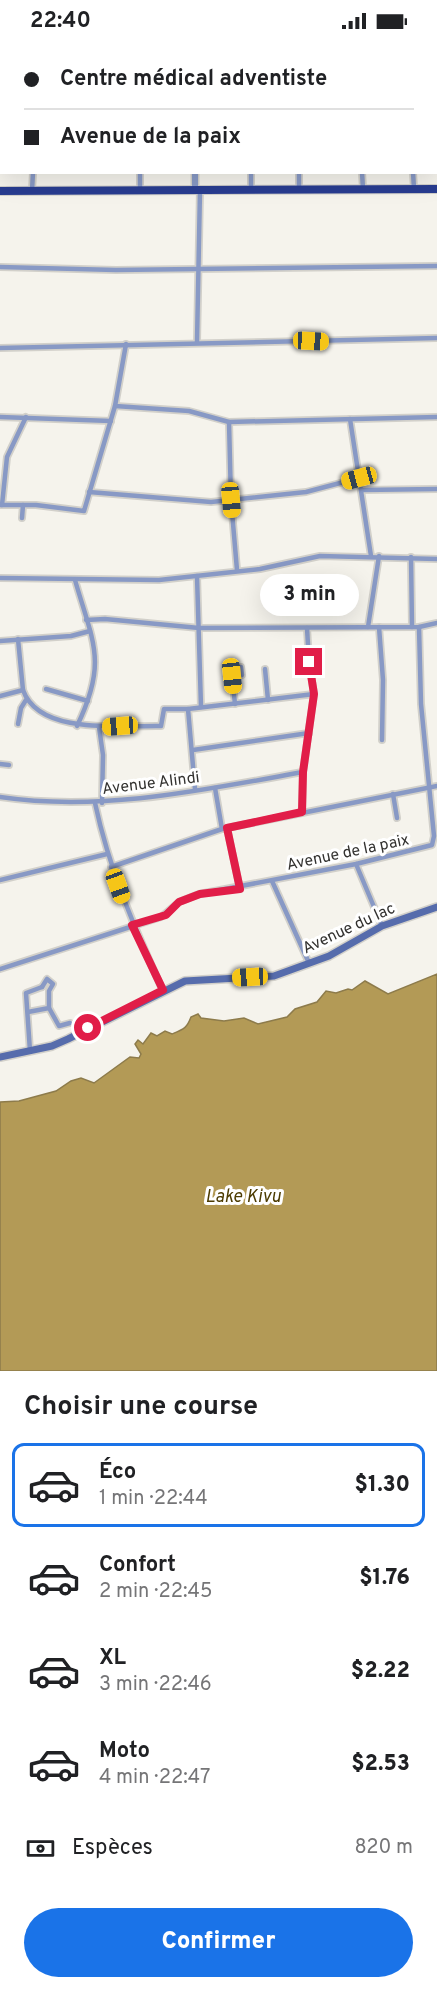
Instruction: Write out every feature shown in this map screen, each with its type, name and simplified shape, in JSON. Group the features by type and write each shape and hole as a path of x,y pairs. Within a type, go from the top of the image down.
{"highway":[{"path":"0,191 437,189"}],"main road":[{"name":"Avenue du lac","path":"0,1057 30,1051 68,1039 185,981 274,976 329,956 382,926 437,907"}],"street":[{"path":"32,191 33,174"},
{"path":"140,174 140,191"},
{"path":"195,174 197,342"},
{"path":"251,174 251,190"},
{"path":"299,174 299,190"},
{"path":"362,174 363,189"},
{"path":"413,174 414,189"},
{"path":"0,267 116,270 437,266"},
{"path":"0,348 437,338"},
{"path":"26,417 8,457 1,505 84,511 115,406 126,344"},
{"path":"115,406 189,411 230,422 437,417"},
{"path":"0,417 111,421"},
{"path":"350,419 371,556"},
{"path":"230,422 231,500 237,570"},
{"path":"89,492 190,501 231,500 306,492 359,478"},
{"path":"362,490 437,489"},
{"path":"22,518 23,505"},
{"path":"368,627 379,555"},
{"path":"0,578 159,580 260,569 320,556 379,555 437,559"},
{"path":"411,557 412,627"},
{"path":"197,576 201,707"},
{"path":"75,580 96,655 93,687 77,726"},
{"path":"86,620 105,619 199,628 419,627 437,623"},
{"path":"379,627 383,680 382,740"},
{"path":"419,627 421,704 430,787"},
{"path":"302,812 303,772 314,694 307,628"},
{"path":"0,641 71,636 90,630"},
{"path":"18,639 26,700 41,710 77,726 161,726 164,709 188,709 314,694"},
{"path":"235,704 232,676 242,675 241,668"},
{"path":"266,669 268,700"},
{"path":"46,689 88,701"},
{"path":"0,696 23,690"},
{"path":"18,724 21,708 26,700"},
{"path":"188,709 195,789"},
{"path":"99,727 103,755 102,803"},
{"path":"193,750 309,733"},
{"path":"0,764 9,765"},
{"name":"Avenue Alindi","path":"0,797 102,803 215,788 303,772"},
{"path":"111,867 225,828 437,786"},
{"name":"Avenue de la paix","path":"132,925 166,915 179,902 200,894 240,889 428,847 434,840 430,787"},
{"path":"215,788 240,889"},
{"path":"393,794 397,818"},
{"path":"95,803 107,854 132,925 163,990"},
{"path":"0,880 107,854"},
{"path":"356,864 382,926"},
{"name":"Avenue de la paix","path":"272,881 309,963"},
{"path":"0,969 132,925"},
{"path":"42,987 45,981 50,980 53,986 49,991 49,1008 59,1026 70,1023"},
{"path":"30,1051 27,991 42,987 49,991"},
{"path":"28,1012 49,1008"}],"water":[{"name":"Lake Kivu","path":"437,974 437,1371 0,1371 0,1102 19,1101 56,1091 71,1081 81,1078 94,1083 130,1057 139,1058 141,1054 135,1044 138,1040 143,1044 151,1033 157,1036 165,1031 172,1034 186,1026 191,1017 198,1014 201,1018 224,1021 244,1018 258,1024 287,1017 295,1009 317,1002 326,991 336,993 352,990 365,981 388,994"}],"route":[{"path":"88,1028 163,990 132,925 166,915 179,902 200,894 240,889 227,828 302,812 303,772 314,694 309,662"}]}
